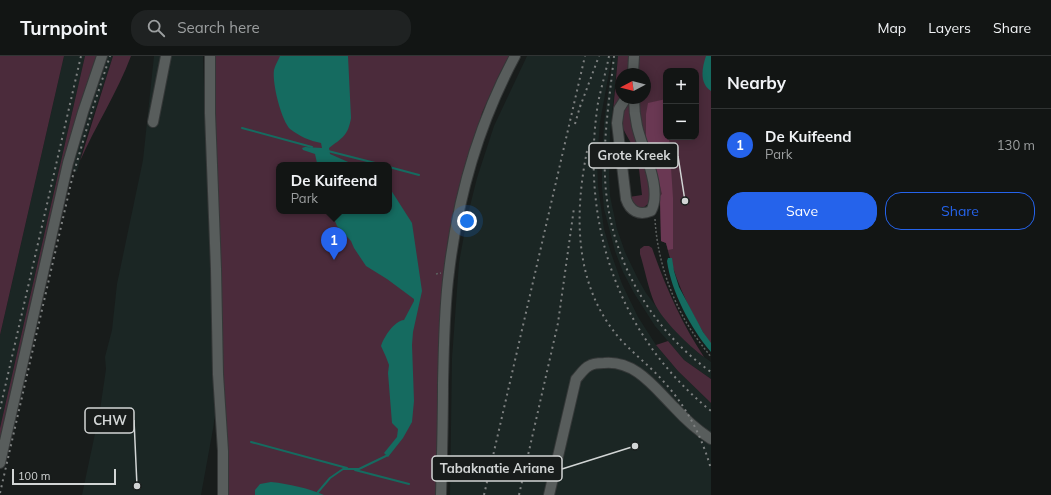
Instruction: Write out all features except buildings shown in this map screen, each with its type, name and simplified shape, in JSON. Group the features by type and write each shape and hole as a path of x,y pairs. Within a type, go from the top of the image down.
{"street":[{"path":"0,463 68,163 102,56"},
{"path":"153,122 166,56"},
{"path":"210,56 210,113 216,269 218,374 223,451 223,495"},
{"path":"441,495 444,334 449,272 453,246 463,193 481,129 501,81 515,56"},
{"path":"633,68 634,56"},
{"path":"622,104 619,109 617,123 626,199 631,209 642,214 651,211 654,205 655,193 637,126 635,104"},
{"path":"549,495 576,379 587,366 595,363 607,362 621,364 632,368 644,377 696,429 711,439"}],"path":[{"path":"655,219 659,255 669,284 690,329 711,357"}],"shaded area":[{"path":"0,56 64,56 0,335"},
{"path":"64,56 85,56 0,428 0,335"},
{"path":"85,56 100,56 0,450 0,428"},
{"path":"106,56 113,56 85,141 77,172 71,169"},
{"path":"113,56 131,56 80,161"},
{"path":"154,56 203,56 215,415 213,429 201,495 82,495 100,410 106,369 105,357 112,330 117,284 143,160"},
{"path":"212,56 509,56 482,113 458,196 448,240 444,281 437,495 226,495"},
{"path":"280,56 348,56 350,124 346,133 341,139 329,148 330,154 348,162 317,162 315,154 303,150 302,148 305,147 322,148 321,143 309,140 293,132 283,118 274,83 274,68"},
{"path":"527,56 612,56 600,122 597,161 598,186 604,229 622,284 638,317 656,345 678,371 711,403 711,495 450,495 452,358 459,263 467,218 477,178 494,126"},
{"path":"613,56 618,56 617,68 615,68 615,85 610,133 609,175 610,196 617,229 625,252 646,293 670,325 696,351 711,362 711,379 684,360 655,326 634,293 623,272 615,251 604,209 602,162 604,123"},
{"path":"618,56 632,56 631,68 617,68"},
{"path":"636,56 711,56 711,345 684,296 666,243 661,241 660,196 643,139 637,104 651,104 651,68 636,68"},
{"path":"706,56 711,56 711,91 707,88 702,75"},
{"path":"615,90 615,104 619,104 616,112 613,112"},
{"path":"663,100 663,140 669,140 673,198 673,249 668,250 666,243 661,241 660,196 662,194 646,138 646,114 648,104 651,104 651,102"},
{"path":"627,104 631,104 652,187 649,203 643,208 636,209 629,197 642,195 636,143 631,143 624,131 621,121 621,117"},
{"path":"392,192 412,223 422,291 413,332 412,345 414,401 412,422 403,438 388,457 384,453 397,437 398,429 392,423 388,373 389,365 381,346 384,338 393,326 404,320 414,299 366,266 351,241 337,226 332,214 392,214"},
{"path":"644,246 649,246 652,248 675,304 688,331 704,357 676,332 654,302 640,254 640,249"},
{"path":"668,258 672,258 679,287 703,332 711,343 711,352 689,321 677,297 669,273 667,261"},
{"path":"668,341 684,360 711,379 711,403 678,371 656,345"},
{"path":"271,482 311,490 324,495 255,495 255,490 260,484"}],"waterway":[{"path":"242,128 312,147"},
{"path":"328,151 371,162"},
{"path":"392,168 419,175"},
{"path":"251,442 347,468"},
{"path":"318,492 330,478 343,469 359,469 388,455"},
{"path":"355,470 409,484"}],"railway":[{"path":"0,409 81,56"},
{"path":"0,493 72,179 110,56"},
{"path":"484,495 585,56"},
{"path":"580,107 599,56"},
{"path":"609,56 598,103 594,147 595,190 601,232 612,273 629,311 651,347 678,381 711,411"},
{"path":"614,56 605,147 605,177 608,206 614,234 623,261 651,311 668,333 688,354 711,372"},
{"path":"575,124 581,103"},
{"path":"587,151 580,200 580,225 586,274 594,297 606,319 621,340 659,377 687,412 703,445 711,469"},
{"path":"519,495 558,323 574,208"}],"place":[{"name":"Grote Kreek","path":"685,201"},
{"name":"De Kuifeend","path":"334,260"},
{"name":"Tabaknatie Ariane","path":"635,446"},
{"name":"CHW","path":"137,486"}]}
